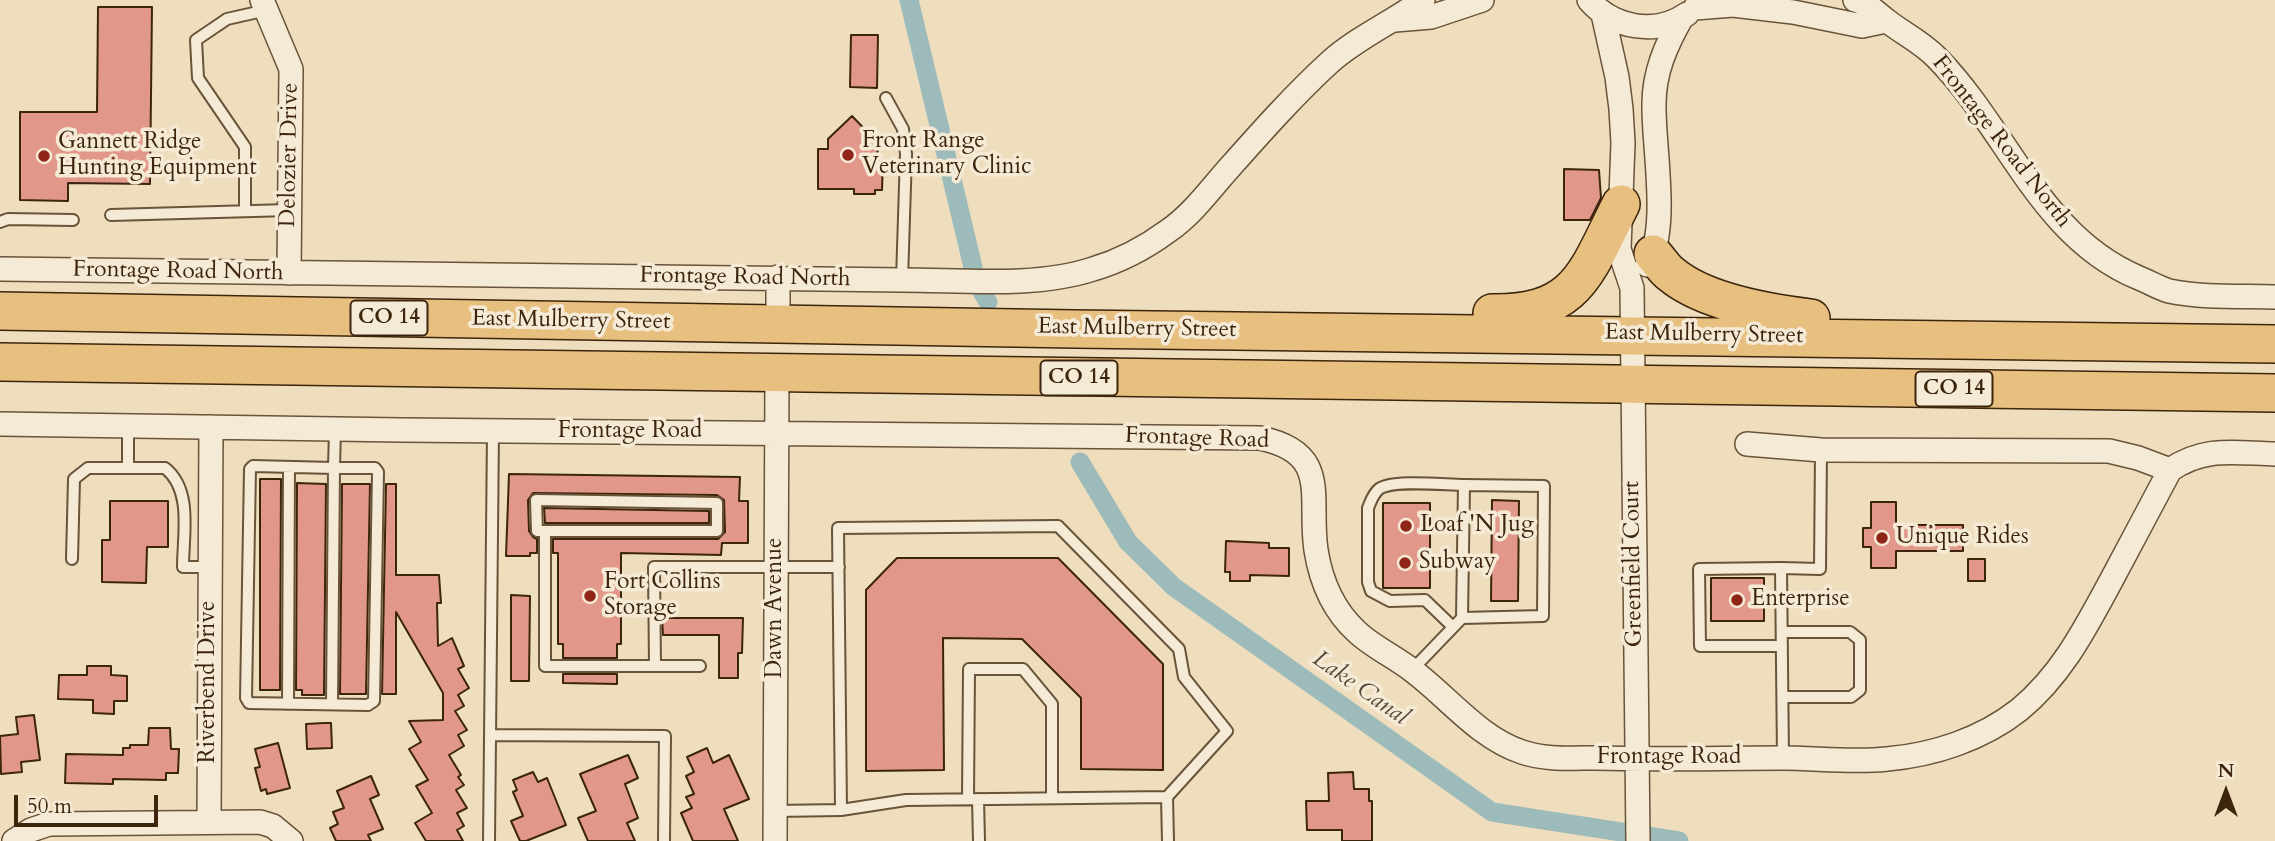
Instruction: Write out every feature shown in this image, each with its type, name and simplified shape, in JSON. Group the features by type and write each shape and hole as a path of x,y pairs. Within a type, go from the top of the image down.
{"highway":[{"path":"1254,331 1337,312 1505,313 1549,306 1570,292 1585,274 1621,204"},
{"path":"1653,254 1671,275 1695,288 1758,310 1820,320 1950,322 2027,340"},
{"name":"East Mulberry Street","path":"0,311 2275,344"},
{"name":"CO 14","path":"0,362 2275,393"}],"street":[{"name":"Frontage Road North","path":"0,269 902,280 1055,278 1091,270 1146,247 1170,230 1193,209 1297,93 1333,60 1371,31 1395,20 1423,0"},
{"path":"1395,20 1431,18 1482,0"},
{"name":"Frontage Road North","path":"1855,0 1867,4 1937,57 1970,98 2040,200 2096,256 2129,274 2168,290 2275,298"},
{"path":"1592,4 1618,22 1650,27 1693,8 1733,5 1793,12 1862,26 1886,21"},
{"path":"1592,4 1617,77 1623,142 1619,249 1632,288"},
{"name":"Delozier Drive","path":"264,5 291,69 289,273"},
{"path":"1632,288 1653,254 1658,222 1654,103 1664,49 1693,8"},
{"path":"778,277 778,324"},
{"name":"Greenfield Court","path":"1632,288 1638,832"},
{"name":"Dawn Avenue","path":"775,841 778,374"},
{"name":"Frontage Road","path":"0,424 1260,438 1283,443 1306,464 1312,479 1316,549 1326,590 1357,633 1412,670 1489,735 1519,751 1540,757 1636,760 1887,760 1944,748 1984,733 2019,710 2052,679 2079,640 2170,470"},
{"name":"Riverbend Drive","path":"209,822 211,427"},
{"path":"1747,444 1821,450 2109,450 2170,470 2186,458 2206,453 2275,454"},
{"path":"14,841 31,830 49,824 209,822 260,822 273,826 291,841"}],"lane":[{"path":"245,211 245,147 198,78 196,40 228,19 264,5"},
{"path":"886,98 903,129 906,154 902,280"},
{"path":"111,215 289,210"},
{"path":"0,222 8,219 73,220"},
{"path":"128,426 128,468"},
{"path":"332,704 335,429"},
{"path":"489,841 493,431"},
{"path":"1782,646 1700,646 1699,569 1820,569 1821,450"},
{"path":"253,466 289,467 375,468 378,471 374,701 368,705 249,703 246,698 250,469 253,466"},
{"path":"288,704 289,467"},
{"path":"72,559 74,480 88,468 165,468 177,481 184,505 183,567 210,567"},
{"path":"1412,670 1462,618 1543,616 1544,486 1395,485 1381,488 1372,497 1368,508 1368,582 1371,591 1390,601 1425,600 1453,627"},
{"path":"1462,618 1464,485"},
{"path":"536,500 717,503 717,531 545,531 537,531 536,500"},
{"path":"841,810 838,527 1058,526 1179,649 1184,677 1227,731 1167,797 1168,841"},
{"path":"545,531 545,666 700,666"},
{"path":"655,666 654,567 839,567"},
{"path":"1781,568 1783,758"},
{"path":"1782,632 1850,632 1860,640 1860,690 1851,696 1783,696"},
{"path":"979,841 973,799 969,669 1023,669 1052,704 1052,798"},
{"path":"491,735 665,736 664,841"},
{"path":"775,811 841,810 906,800 1167,797"}],"building":[{"path":"98,7 152,7 150,184 68,183 68,201 20,200 20,112 97,112"},
{"path":"851,35 878,35 877,88 850,87"},
{"name":"Front Range Veterinary Clinic","path":"852,116 877,142 878,161 883,161 882,190 875,190 875,194 854,194 854,189 818,189 818,149 828,149 828,139"},
{"path":"1564,169 1599,170 1601,198 1590,220 1564,220"},
{"path":"509,474 740,477 739,501 748,501 748,543 722,543 721,555 621,553 621,644 617,644 617,658 563,658 563,644 558,644 558,553 553,553 553,539 718,539 725,532 724,500 717,495 533,493 528,500 529,531 537,539 537,553 530,553 530,556 506,556"},
{"path":"260,479 281,479 280,690 260,690"},
{"path":"297,483 326,484 324,695 302,695 302,690 296,690"},
{"path":"342,484 370,484 366,694 340,694"},
{"path":"386,484 396,484 396,575 439,575 441,603 437,603 438,646 452,638 464,666 458,669 469,688 458,695 464,706 455,711 467,730 458,735 464,746 449,755 464,785 456,790 467,808 457,813 464,826 457,830 463,841 426,841 415,823 432,813 416,786 428,780 409,749 421,742 409,721 443,720 443,693 396,612 396,694 382,694"},
{"name":"Loaf 'N Jug","path":"1492,500 1519,501 1518,601 1491,601"},
{"path":"110,501 168,501 168,547 147,547 146,583 102,582 102,540 110,540"},
{"path":"1871,502 1896,502 1896,525 1963,525 1963,551 1896,551 1896,568 1871,568 1871,547 1863,547 1863,528 1871,528"},
{"path":"1383,503 1430,503 1430,588 1383,588"},
{"path":"544,508 709,511 709,523 545,523"},
{"path":"1226,541 1269,543 1269,548 1289,548 1289,576 1250,575 1250,581 1230,581 1230,572 1225,572"},
{"path":"897,558 1058,558 1163,664 1163,770 1081,769 1081,698 1022,639 943,638 944,770 866,771 866,590"},
{"path":"1968,559 1985,559 1985,581 1968,581"},
{"name":"Enterprise","path":"1711,578 1764,578 1764,621 1711,621"},
{"path":"511,595 530,596 529,681 511,681"},
{"path":"662,618 743,618 738,678 719,678 719,635 663,635"},
{"path":"87,666 111,666 111,675 127,676 127,701 114,701 114,714 93,713 93,700 58,699 59,675 87,675"},
{"path":"563,674 617,674 617,684 563,683"},
{"path":"34,715 40,760 21,762 22,772 1,774 0,736 18,734 16,717"},
{"path":"331,723 332,748 307,749 306,724"},
{"path":"149,728 170,728 171,749 179,749 178,773 166,773 166,780 113,779 113,784 65,783 66,754 123,755 123,748 130,748 130,745 148,745"},
{"path":"278,743 290,788 267,794 266,789 261,791 255,768 260,767 255,749"},
{"path":"707,748 713,763 729,755 749,799 724,809 738,841 693,841 681,813 692,808 686,797 694,794 686,776 694,772 687,757"},
{"path":"628,755 638,778 625,784 638,818 627,823 635,841 588,841 578,818 596,811 580,774"},
{"path":"533,772 538,782 547,778 566,825 520,841 511,821 523,816 513,792 517,790 513,780"},
{"path":"1353,772 1354,789 1369,789 1369,801 1372,801 1372,841 1342,841 1342,830 1307,830 1306,801 1329,801 1328,773"},
{"path":"371,776 379,795 370,799 383,829 368,835 371,841 336,841 330,828 338,824 333,812 344,808 337,791"}],"waterway":[{"name":"Lake Canal","path":"909,0 973,267"},
{"name":"Lake Canal","path":"981,290 988,302"},
{"name":"Lake Canal","path":"1080,462 1128,542 1174,587 1492,812 1679,841"}],"place":[{"name":"Front Range Veterinary Clinic","path":"848,155"},
{"name":"Gannett Ridge Hunting Equipment","path":"44,156"},
{"name":"Loaf 'N Jug","path":"1406,526"},
{"name":"Unique Rides","path":"1882,538"},
{"name":"Subway","path":"1405,563"},
{"name":"Fort Collins Storage","path":"590,596"},
{"name":"Enterprise","path":"1737,600"}]}
